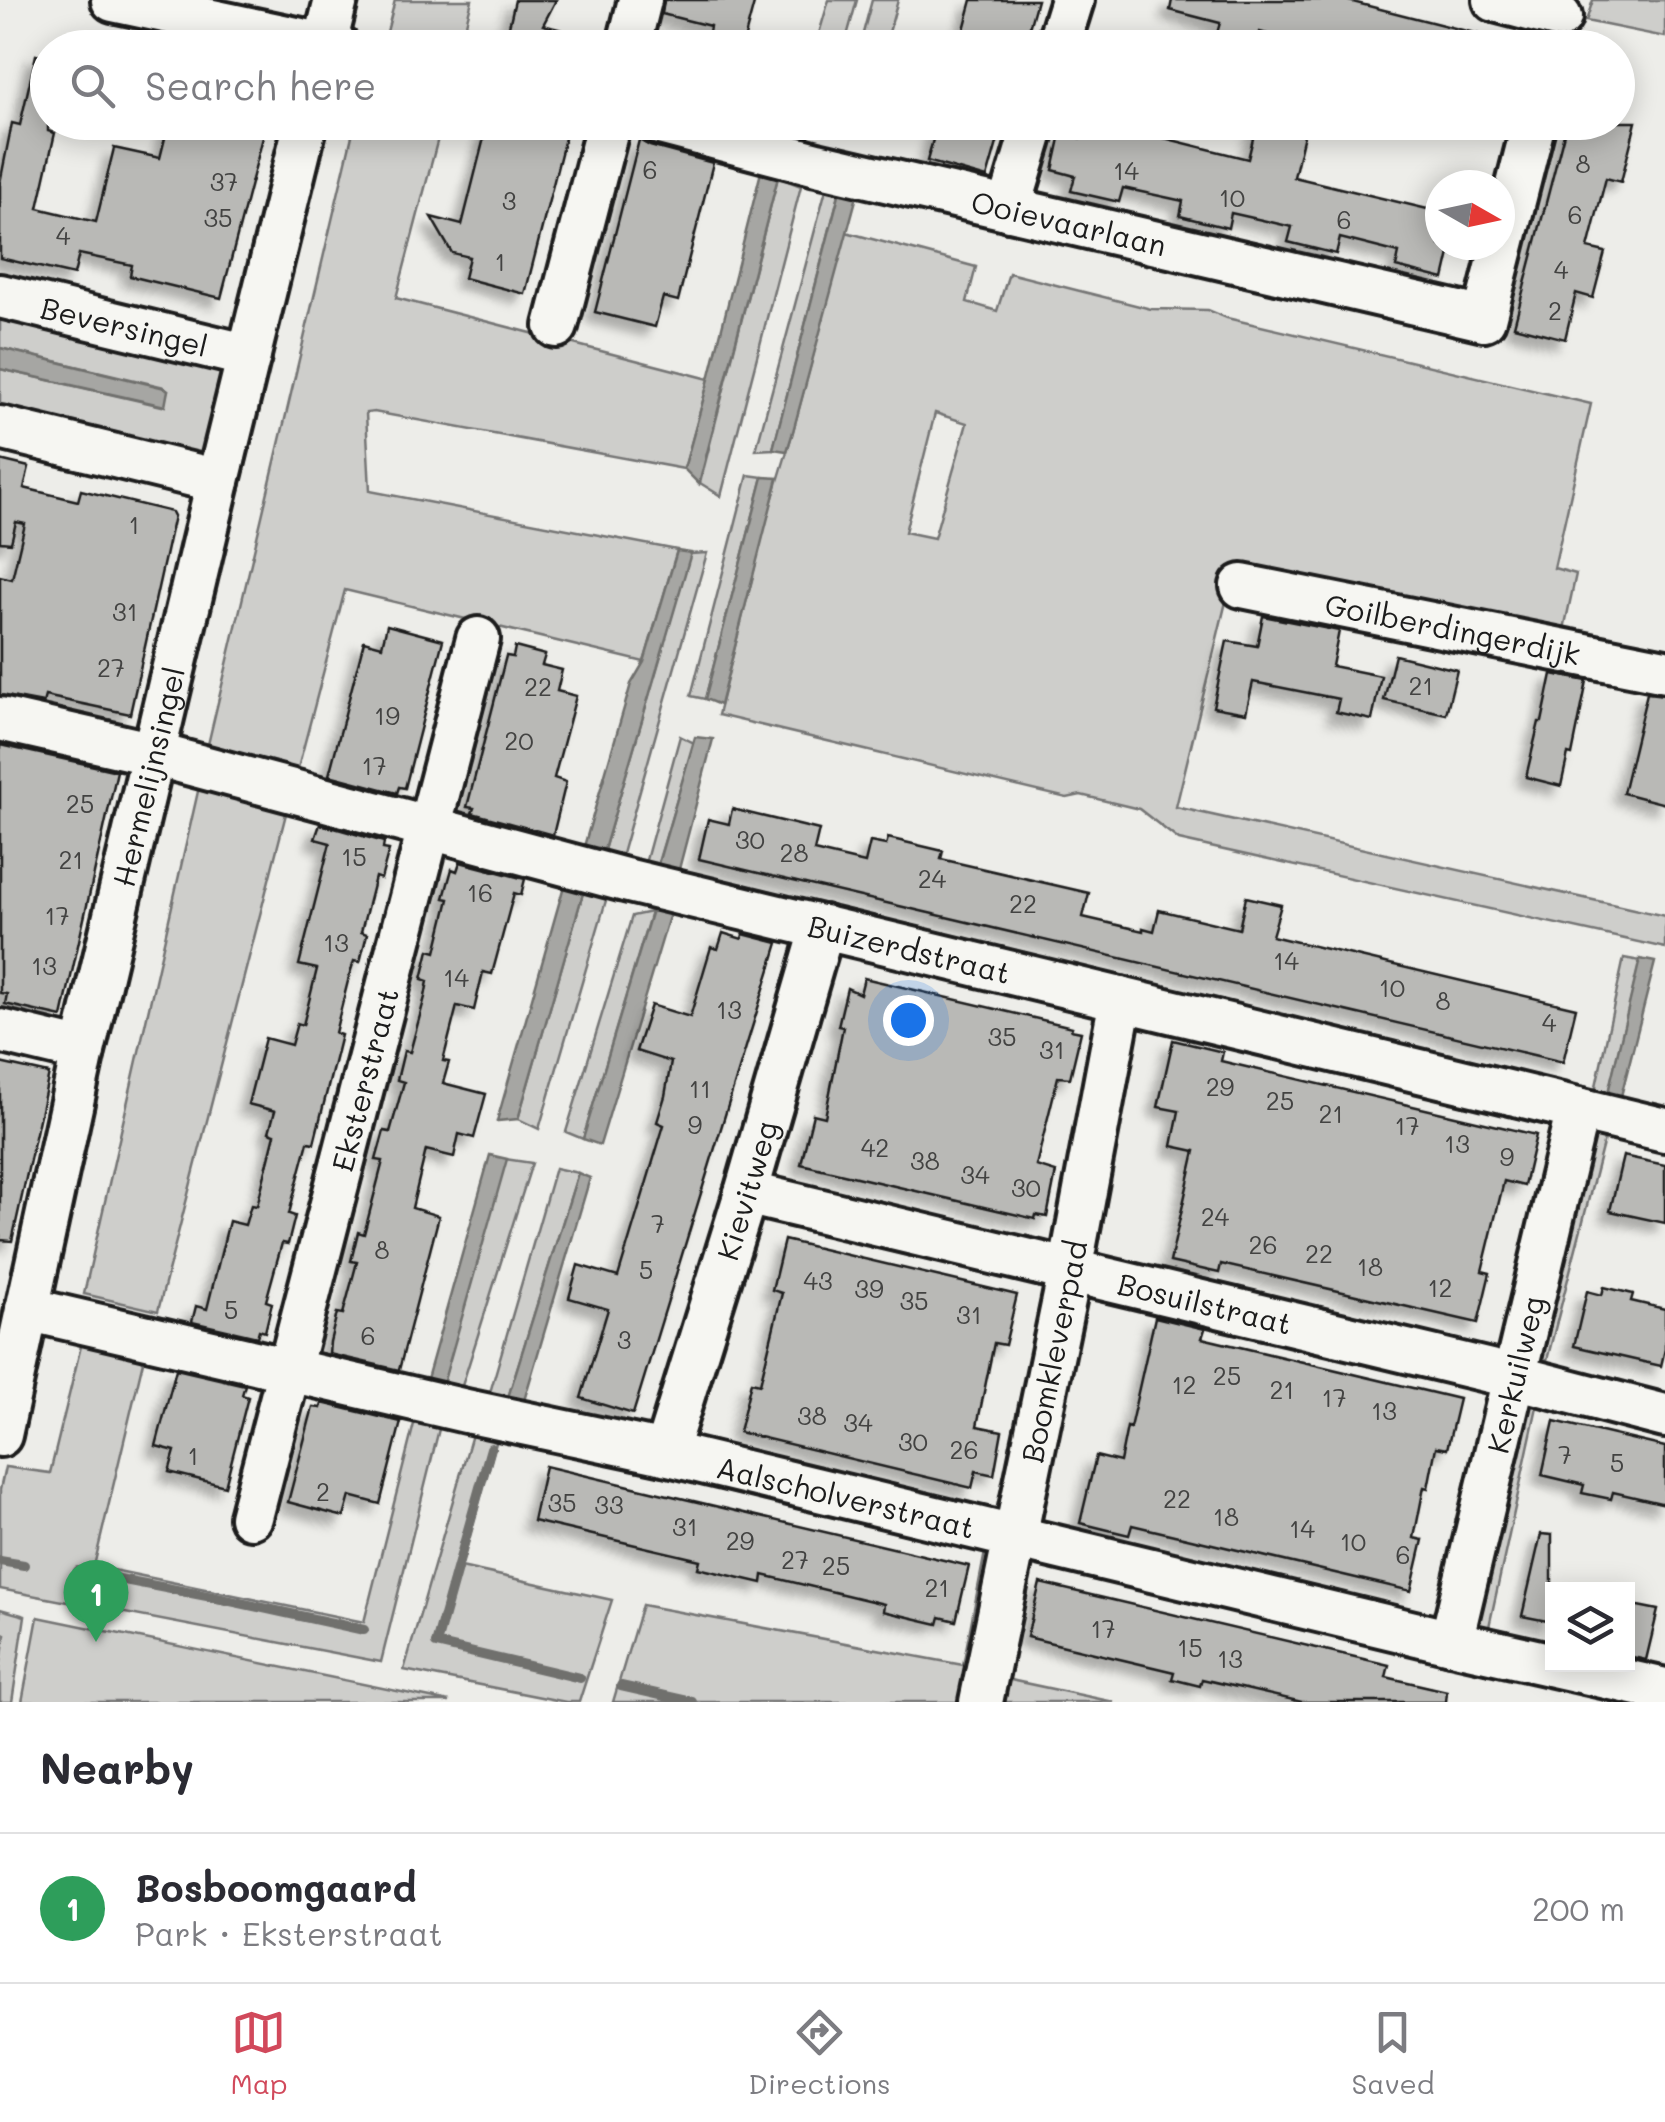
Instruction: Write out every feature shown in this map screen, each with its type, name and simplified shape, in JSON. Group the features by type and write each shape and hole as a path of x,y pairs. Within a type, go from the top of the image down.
{"street":[{"path":"113,0 254,30"},
{"path":"331,30 336,0"},
{"path":"632,30 640,0"},
{"path":"1063,30 1072,0"},
{"path":"1495,0 1561,21"},
{"name":"Hermelijnsingel","path":"0,1435 16,1325 302,140"},
{"path":"556,326 604,140"},
{"name":"Ooievaarlaan","path":"725,140 1484,319 1529,140"},
{"path":"1009,208 1030,140"},
{"name":"Beversingel","path":"0,296 250,356"},
{"path":"0,428 218,480"},
{"name":"Goilberdingerdijk","path":"1242,586 1665,671"},
{"name":"Eksterstraat","path":"251,1518 478,638"},
{"name":"Buizerdstraat","path":"0,720 154,754 625,880 1665,1130"},
{"name":"Kievitweg","path":"665,1453 823,927"},
{"name":"Boomkleverpad","path":"982,1702 1122,999"},
{"path":"0,1031 83,1051"},
{"name":"Kerkuilweg","path":"1451,1642 1578,1109"},
{"name":"Bosuilstraat","path":"746,1192 1665,1416"},
{"name":"Aalscholverstraat","path":"16,1325 288,1370 665,1453 1665,1690"}],"shaded area":[{"path":"395,0 472,0 464,30 388,30"},
{"path":"829,0 857,0 849,30 820,30"},
{"path":"872,0 898,0 890,30 864,30"},
{"path":"1593,0 1665,0 1665,37 1586,21"},
{"path":"351,140 438,140 396,298 709,379 684,469 374,412 366,413 370,491 677,550 644,662 345,590 296,776 206,753"},
{"path":"762,168 778,177 699,484 684,469"},
{"path":"778,177 801,186 721,496 700,483"},
{"path":"842,183 858,192 787,451 773,449"},
{"path":"841,186 773,449 756,450 826,189"},
{"path":"846,232 976,267 967,302 997,311 1009,273 1151,309 1208,310 1227,318 1591,404 1554,568 1576,574 1563,634 1233,573 1176,807 1665,916 1665,948 1179,840 1139,809 1081,795 1067,798 718,715 768,514","holes":["935,413 967,423 934,538 905,532"]},
{"path":"0,308 226,362 203,455 0,407 0,369 162,406 168,390 0,348"},
{"path":"0,348 165,388 165,406 0,369"},
{"path":"748,475 763,477 705,699 691,696"},
{"path":"763,477 778,478 720,705 705,699"},
{"path":"677,551 691,553 601,860 581,857 631,684 644,662"},
{"path":"707,553 620,861 602,857 690,554"},
{"path":"680,736 694,743 656,869 643,871"},
{"path":"695,737 713,739 678,873 656,871"},
{"path":"199,787 288,806 158,1311 84,1294"},
{"path":"564,886 583,893 518,1119 497,1121"},
{"path":"583,893 607,897 539,1129 518,1119"},
{"path":"652,910 671,910 600,1145 583,1139"},
{"path":"651,912 583,1139 566,1132 632,916"},
{"path":"1624,958 1640,961 1607,1098 1593,1100"},
{"path":"1640,959 1655,962 1619,1104 1606,1101"},
{"path":"1589,1134 1605,1136 1547,1360 1531,1356"},
{"path":"490,1155 507,1159 441,1391 425,1386"},
{"path":"505,1159 532,1163 461,1389 442,1386"},
{"path":"555,1168 578,1173 506,1404 489,1396"},
{"path":"578,1173 590,1178 523,1404 506,1404"},
{"path":"82,1342 145,1353 94,1566 364,1622 417,1412 442,1417 381,1662 0,1589 0,1490 5,1467 50,1473"},
{"path":"1523,1399 1538,1402 1487,1636 1469,1631"},
{"path":"475,1424 499,1432 461,1567 612,1600 579,1702 404,1670"},
{"path":"986,1547 997,1551 974,1702 613,1702 642,1605 963,1665"},
{"path":"0,1609 25,1616 12,1702 0,1702 5,1634 0,1632"},
{"path":"38,1617 450,1702 22,1702"},
{"path":"1001,1678 1114,1702 997,1702"}],"building":[{"path":"515,0 556,0 543,25 562,30 508,30"},
{"path":"664,0 755,0 747,30 709,30 710,26 662,14"},
{"path":"972,0 1037,0 1029,30 964,30"},
{"path":"1172,0 1345,0 1463,30 1218,30 1220,23 1170,10"},
{"path":"30,81 30,140 53,140 38,208 96,222 114,148 160,158 164,140 262,140 221,298 130,276 132,265 79,254 74,275 0,258 0,183 12,123 20,125"},
{"path":"483,140 564,140 525,294 464,278 469,257 452,253 431,217 462,225"},
{"path":"639,140 713,163 678,301 663,297 655,327 595,312"},
{"path":"933,140 998,140 987,178 927,161"},
{"path":"1060,140 1172,140 1248,159 1253,140 1303,140 1294,177 1425,208 1425,260 1448,260 1444,279 1396,267 1399,253 1340,238 1336,254 1288,242 1292,227 1231,213 1228,228 1180,216 1183,201 1123,188 1119,202 1071,191 1075,176 1053,170"},
{"path":"1562,140 1632,140 1621,182 1606,178 1588,248 1605,252 1593,298 1576,293 1565,339 1514,326"},
{"path":"0,460 29,467 24,488 78,501 81,490 172,512 130,714 45,696 43,703 0,695 0,576 12,579 25,524 16,522 11,543 0,542"},
{"path":"1263,616 1339,631 1332,666 1381,676 1372,720 1336,712 1339,699 1253,682 1246,713 1213,707 1227,641 1257,646"},
{"path":"387,625 443,640 405,788 399,787 397,793 329,775 364,641 382,646"},
{"path":"515,647 545,655 542,665 562,670 557,691 576,696 554,778 566,782 553,835 472,813 474,808 467,807 506,656 513,657"},
{"path":"1395,655 1457,670 1446,714 1384,700"},
{"path":"1552,674 1587,681 1572,755 1568,754 1561,786 1526,777"},
{"path":"1647,693 1665,695 1665,804 1623,793"},
{"path":"0,745 117,771 62,1017 5,1004 7,994 0,993"},
{"path":"732,809 819,830 814,851 865,863 870,842 886,845 888,838 943,851 941,859 1089,893 1083,917 1143,931 1154,931 1159,910 1239,929 1246,897 1281,905 1272,936 1576,1008 1563,1062 699,859 708,819 729,824"},
{"path":"320,824 384,842 383,849 389,850 381,879 375,877 361,932 367,934 360,962 354,961 349,977 335,1033 341,1035 314,1143 308,1142 289,1214 295,1216 288,1244 282,1243 266,1301 272,1303 265,1332 259,1330 257,1337 192,1322 196,1306 207,1309 229,1221 245,1225 251,1205 257,1206 275,1134 269,1132 275,1111 248,1104 265,1038 291,1045 297,1023 303,1025 317,969 299,965 330,843 315,839"},
{"path":"460,862 525,879 521,895 514,893 492,974 483,972 474,1010 457,1006 443,1061 449,1062 443,1083 486,1094 474,1138 459,1134 454,1157 426,1150 412,1208 439,1216 399,1370 329,1354 330,1342 337,1313 343,1314 357,1262 351,1261 358,1232 364,1234 383,1161 376,1160 384,1131 390,1132 404,1082 397,1080 404,1051 410,1052 425,997 428,981 422,979 429,950 436,952 449,899 444,898 452,869 457,871"},
{"path":"723,933 778,943 633,1414 581,1398 608,1309 569,1298 578,1265 618,1277 664,1125 657,1122 671,1062 636,1051 651,1005 690,1017 711,947 718,949"},
{"path":"864,978 1081,1032 1070,1078 1058,1077 1036,1166 1056,1172 1047,1217 1036,1215 1035,1219 801,1164 813,1114 825,1117 847,988 860,994"},
{"path":"1173,1040 1223,1052 1221,1061 1536,1135 1524,1186 1504,1181 1482,1271 1490,1273 1478,1323 1221,1264 1219,1273 1170,1262 1195,1151 1172,1146 1179,1111 1158,1107"},
{"path":"0,1063 49,1074 12,1241 0,1240"},
{"path":"1623,1156 1665,1165 1665,1223 1610,1211"},
{"path":"784,1240 1017,1295 1005,1345 994,1343 977,1426 1002,1431 994,1475 976,1471 972,1488 739,1432 751,1382 760,1384 782,1293 772,1290"},
{"path":"1604,1287 1633,1294 1631,1301 1665,1309 1661,1366 1574,1346 1587,1291 1602,1295"},
{"path":"1155,1317 1205,1329 1202,1338 1459,1399 1447,1449 1436,1447 1428,1488 1424,1487 1414,1538 1423,1540 1411,1591 1132,1525 1129,1535 1080,1523 1096,1456 1120,1462"},
{"path":"176,1369 245,1385 242,1395 248,1397 225,1486 169,1472 175,1451 156,1446"},
{"path":"322,1403 401,1422 380,1504 350,1496 344,1517 288,1502 313,1407 321,1408"},
{"path":"1554,1421 1665,1447 1665,1504 1613,1492 1611,1499 1582,1493 1584,1485 1542,1475"},
{"path":"545,1466 969,1566 956,1621 940,1617 938,1624 883,1611 884,1604 763,1575 762,1583 698,1568 700,1560 533,1521"},
{"path":"1541,1534 1552,1535 1552,1582 1545,1582 1545,1621 1522,1616"},
{"path":"1040,1583 1389,1665 1386,1677 1447,1691 1446,1702 1302,1702 1202,1679 1200,1686 1172,1679 1174,1672 1027,1637"},
{"path":"1635,1605 1658,1610 1646,1660 1635,1658"}],"waterway":[{"path":"491,1448 436,1644 580,1678"},
{"path":"0,1561 24,1565"},
{"path":"78,1571 364,1630"},
{"path":"621,1686 692,1702"}],"place":[{"name":"Bosboomgaard","path":"96,1642"}]}
